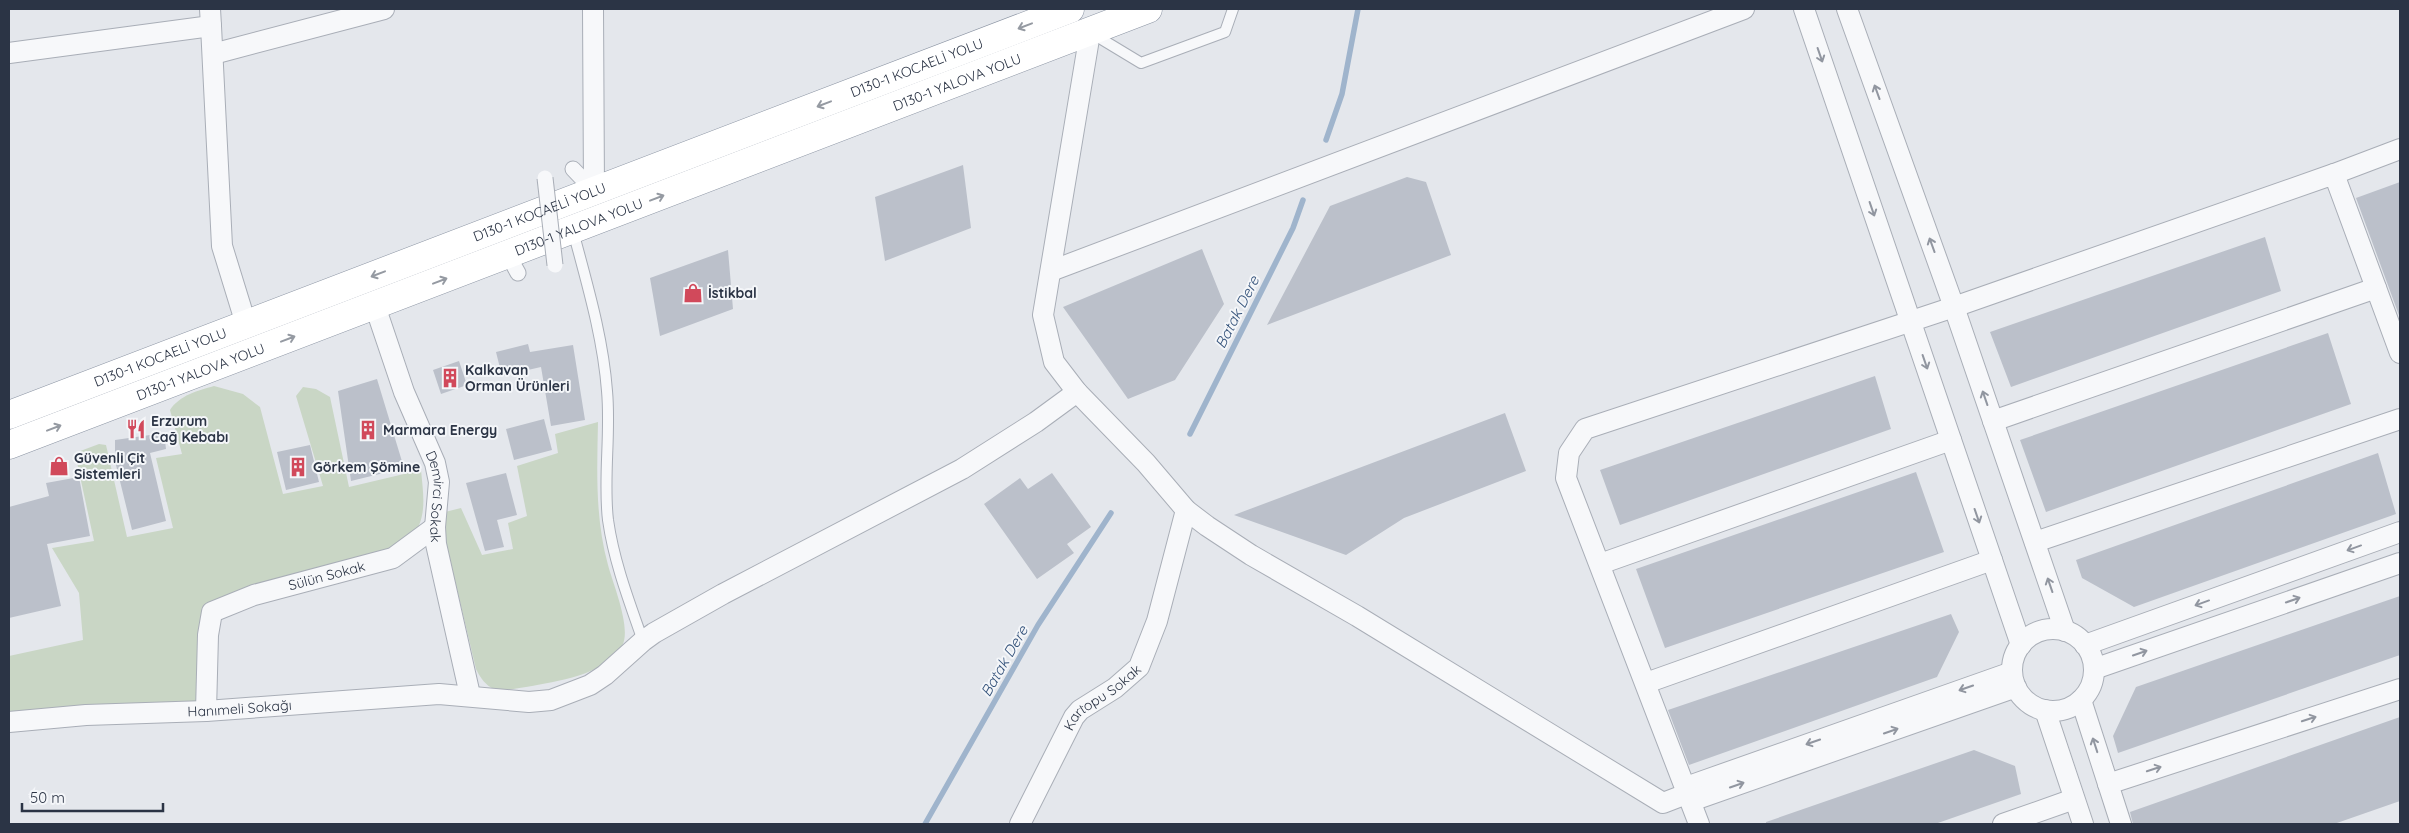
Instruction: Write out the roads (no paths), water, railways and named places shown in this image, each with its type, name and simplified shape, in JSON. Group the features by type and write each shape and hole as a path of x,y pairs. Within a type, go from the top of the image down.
{"highway":[{"name":"D130-1 KOCAELİ YOLU","path":"9,415 1070,9"},
{"name":"D130-1 YALOVA YOLU","path":"9,445 375,306 513,264 573,230 1090,33 1148,9"}],"street":[{"path":"213,54 384,9"},
{"path":"593,9 594,191"},
{"path":"1051,271 1744,9"},
{"path":"1804,9 2020,645"},
{"path":"1847,9 1954,307 2065,631"},
{"path":"9,54 211,18 222,246 246,324"},
{"path":"1090,33 1043,315 1054,362 1076,392 1146,463 1186,510 1251,555 1357,616 1663,804 1689,793 2014,679"},
{"path":"1699,824 1689,793 1566,478 1569,453 1585,429 1911,322 2334,174 2400,149"},
{"path":"573,169 594,191"},
{"path":"2334,174 2400,353"},
{"path":"545,178 555,265"},
{"path":"1993,421 2376,288"},
{"name":"Demirci Sokak","path":"375,306 404,392 435,463 439,482 435,527 436,544 470,695"},
{"name":"Hanımeli Sokağı","path":"9,722 86,715 206,711 430,695 470,695 505,701 529,702 558,697 590,685 605,675 643,641 723,594 962,469 1036,422 1076,392"},
{"path":"2035,542 2400,419"},
{"path":"1600,564 1951,440"},
{"name":"Kartopu Sokak","path":"1020,824 1074,717 1080,710 1115,688 1139,667 1157,621 1186,510"},
{"name":"Sülün Sokak","path":"206,711 208,635 212,612 254,595 394,558 435,527"},
{"path":"2085,645 2400,532"},
{"path":"1646,683 1992,560"},
{"path":"2094,669 2400,563"},
{"path":"2049,629 2065,631 2076,636 2085,645 2092,656 2094,669 2088,691 2081,700 2064,708 2045,710 2033,706 2023,698 2014,679 2014,657 2020,645 2033,634 2049,629"},
{"path":"2108,784 2400,689"},
{"path":"2081,700 2121,824"},
{"path":"2045,710 2083,824"},
{"path":"2003,824 2074,799"}],"lane":[{"path":"1090,33 1141,63 1225,32 1233,9"},
{"path":"573,230 594,310 607,390 608,518 621,577 643,641"}],"waterway":[{"name":"Batak Dere","path":"1326,140 1342,94 1358,9"},
{"name":"Batak Dere","path":"1190,434 1293,228 1303,200"},
{"name":"Batak Dere","path":"925,824 1038,625 1111,513"}],"place":[{"name":"İstikbal","path":"693,293"},
{"name":"Kalkavan Orman Ürünleri","path":"450,378"},
{"name":"Erzurum Cağ Kebabı","path":"136,429"},
{"name":"Marmara Energy","path":"368,430"},
{"name":"Güvenli Çit Sistemleri","path":"59,466"},
{"name":"Görkem Şömine","path":"298,467"}]}
